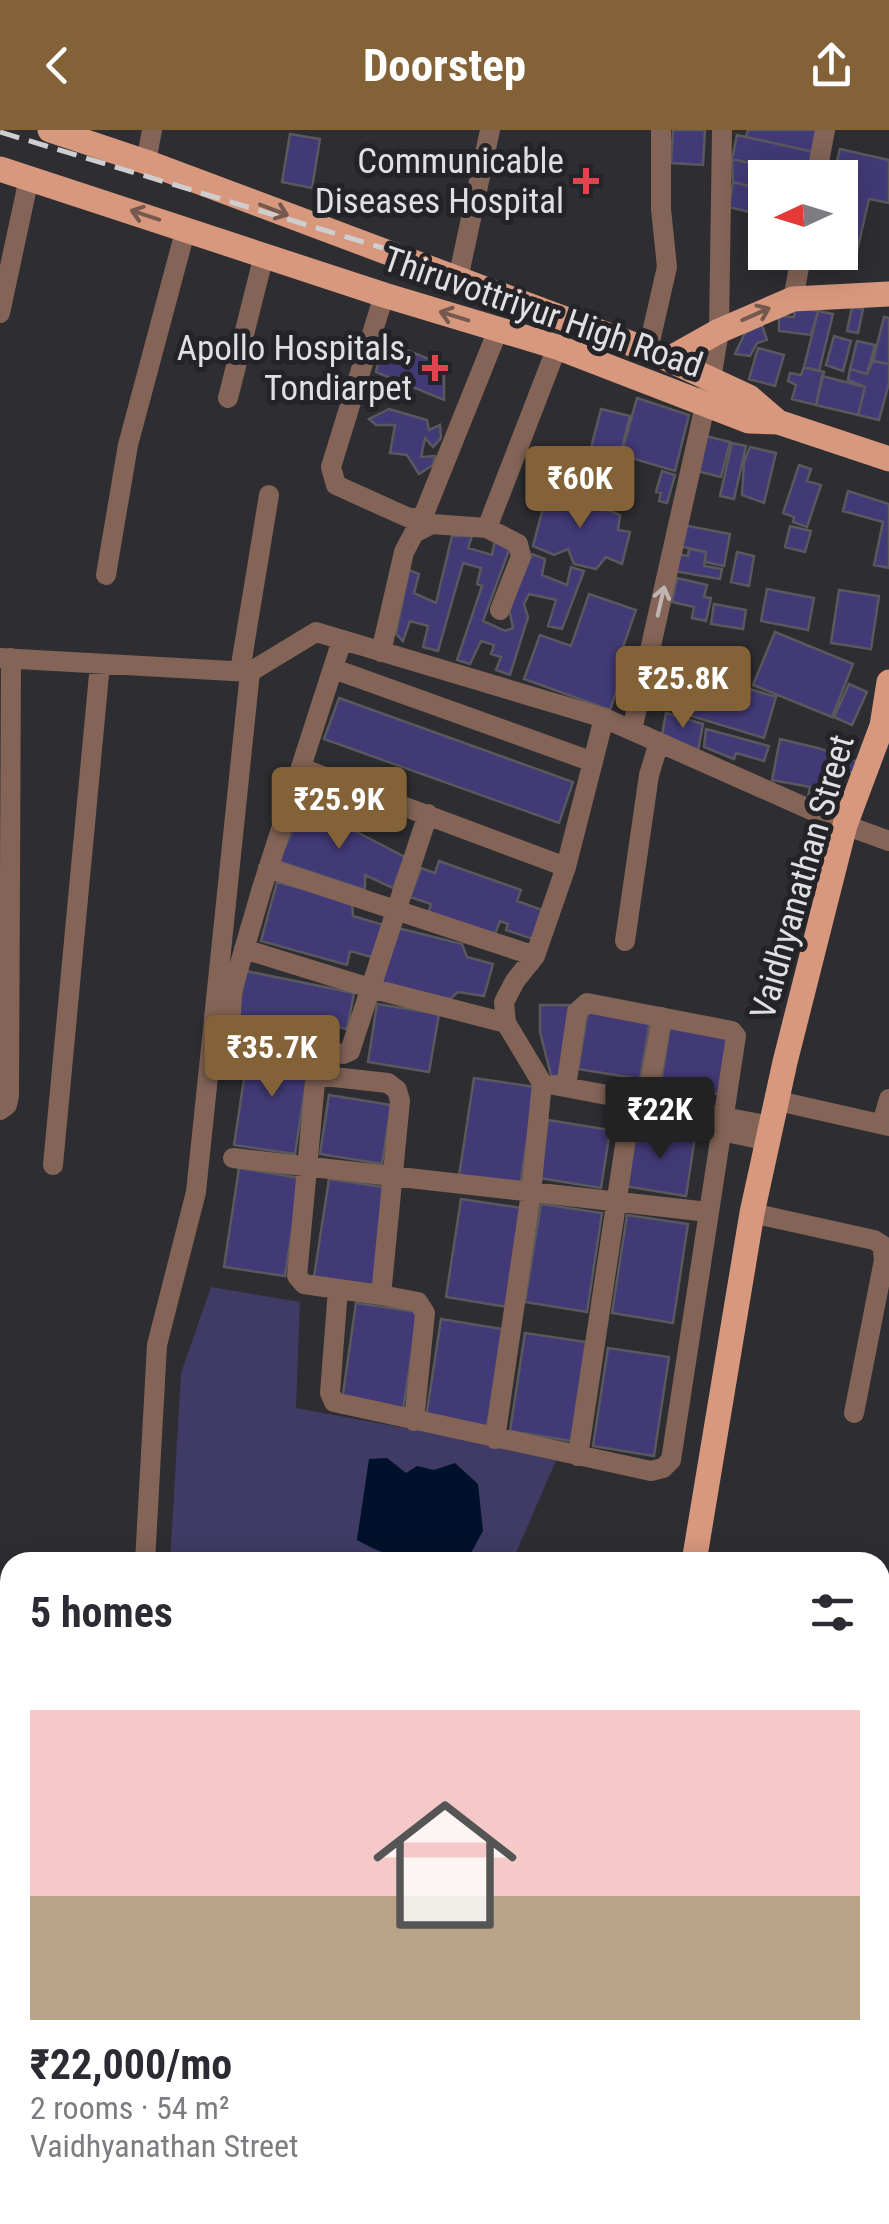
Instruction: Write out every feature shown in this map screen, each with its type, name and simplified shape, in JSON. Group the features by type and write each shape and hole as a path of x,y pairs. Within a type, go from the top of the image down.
{"main road":[{"name":"Thiruvottriyur High Road","path":"50,130 146,162 659,354 749,421 778,422 889,459"},
{"name":"Thiruvottriyur High Road","path":"0,169 384,295 708,391"},
{"path":"659,354 794,298 889,294"},
{"name":"Vaidhyanathan Street","path":"696,1552 752,1213 846,825 882,726 889,682"}],"street":[{"path":"146,162 152,130"},
{"path":"458,279 490,130"},
{"path":"659,354 667,267 661,209 661,130"},
{"path":"632,730 719,331 722,130"},
{"path":"820,160 826,130"},
{"path":"0,313 29,178"},
{"path":"106,575 128,445 186,228"},
{"path":"228,398 264,256"},
{"path":"794,298 799,270"},
{"path":"384,295 331,477 336,486 407,518 416,519 424,514 498,330"},
{"path":"487,528 556,347"},
{"path":"146,1552 157,1344 196,1192 245,672 270,495"},
{"path":"381,652 404,552 414,533 432,524 487,528 518,544 522,550 500,610"},
{"path":"0,1110 9,1095 5,658 245,672 316,632 604,718 889,841"},
{"path":"342,640 232,991 230,1034 344,1054 350,1051 428,814"},
{"path":"53,1165 100,664"},
{"path":"334,669 592,762"},
{"path":"495,1438 542,1089 506,1024 504,1002 535,956 566,867 604,718"},
{"path":"625,941 649,775 659,742"},
{"path":"300,768 566,867"},
{"path":"268,868 535,956"},
{"path":"244,949 506,1024"},
{"path":"338,1289 330,1392 334,1402 652,1471 663,1468 670,1460 736,1036 732,1030 587,1003 580,1005 566,1087"},
{"path":"578,1456 616,1202 636,1104 662,1017"},
{"path":"318,1050 297,1276 304,1284 418,1302 425,1313 414,1422"},
{"path":"315,1074 388,1083 400,1100 380,1295"},
{"path":"542,1089 566,1087 770,1134"},
{"path":"542,1089 636,1104"},
{"path":"778,1101 886,1125 889,1100"},
{"path":"233,1158 708,1212"},
{"path":"752,1213 874,1240 882,1246 884,1260 854,1413"}],"shaded area":[{"path":"211,1287 300,1302 296,1408 558,1456 516,1552 171,1552 181,1373"}],"water":[{"path":"387,1458 406,1473 417,1466 434,1470 455,1463 478,1484 483,1531 471,1552 382,1552 357,1540 369,1459"}],"building":[{"path":"673,130 705,130 703,165 671,163"},
{"path":"748,130 820,130 814,152 746,137"},
{"path":"290,134 320,139 312,188 282,182"},
{"path":"737,135 814,152 813,160 748,163 732,159"},
{"path":"840,149 889,160 889,203 869,199 858,247 858,160 837,160"},
{"path":"732,159 748,163 748,186 733,182"},
{"path":"733,182 748,186 748,212 729,207"},
{"path":"795,307 818,311 811,335 779,331 779,316 794,317"},
{"path":"852,307 863,309 858,333 847,331"},
{"path":"818,311 833,314 819,371 804,367"},
{"path":"884,317 889,318 889,364 873,361"},
{"path":"762,325 767,340 757,343 750,356 735,354 745,333"},
{"path":"834,336 851,341 843,371 826,365"},
{"path":"384,341 444,365 444,400 376,372"},
{"path":"857,341 875,345 867,374 850,369"},
{"path":"758,348 784,355 775,386 749,379"},
{"path":"873,361 889,364 889,383 879,420 858,415 865,387 848,380 850,369 867,374"},
{"path":"804,367 824,372 816,405 792,399 796,385 788,381 790,373 801,375"},
{"path":"822,376 865,387 858,415 816,405"},
{"path":"637,398 689,415 675,471 621,455"},
{"path":"389,409 427,420 429,430 440,425 441,438 433,447 425,438 421,457 435,456 433,465 419,474 407,455 390,453 395,425 376,425 369,419"},
{"path":"601,409 630,416 612,487 583,479"},
{"path":"706,436 730,442 721,477 697,471"},
{"path":"732,443 746,446 734,499 720,496"},
{"path":"750,447 776,453 764,503 742,495 744,462"},
{"path":"799,465 811,469 807,481 821,485 807,527 783,513"},
{"path":"662,471 675,475 667,503 659,501 661,493 656,492"},
{"path":"548,489 574,498 577,509 588,502 620,515 618,530 630,532 622,564 606,557 596,569 574,564 568,549 554,555 533,546"},
{"path":"848,491 889,504 889,568 874,565 883,522 843,511"},
{"path":"683,525 730,534 724,566 705,562 706,552 679,546"},
{"path":"790,526 811,531 805,552 785,547"},
{"path":"452,536 472,536 468,548 492,555 495,540 512,542 483,621 505,631 513,628 509,609 532,554 545,559 542,575 567,585 571,567 584,571 562,629 548,626 556,600 529,594 524,604 528,617 510,675 496,670 501,657 491,654 494,645 481,641 470,664 457,660 482,586 477,584 481,568 463,563 438,651 423,647 428,626 410,621 403,641 396,634 409,570 419,574 414,593 436,603"},
{"path":"689,549 706,552 704,566 722,569 720,579 674,571 677,554 688,556"},
{"path":"737,552 754,556 749,586 731,582"},
{"path":"677,578 707,585 704,597 711,598 706,621 692,618 694,607 672,602"},
{"path":"767,589 814,598 808,630 761,621"},
{"path":"839,590 879,596 871,649 831,643"},
{"path":"589,594 636,610 618,661 625,666 610,710 524,679 540,635 571,646"},
{"path":"714,604 746,610 743,629 711,624"},
{"path":"775,632 853,664 832,717 753,685"},
{"path":"661,658 677,662 672,683 656,679"},
{"path":"680,668 776,697 764,738 668,709"},
{"path":"849,684 867,692 852,725 834,717"},
{"path":"339,698 573,782 559,823 324,739"},
{"path":"666,713 703,724 698,751 662,735"},
{"path":"706,729 769,746 764,761 736,753 734,759 704,747"},
{"path":"780,739 858,762 854,773 830,765 819,799 808,797 810,787 772,780"},
{"path":"305,805 405,857 393,888 365,875 365,890 278,861"},
{"path":"439,861 521,890 517,901 545,911 536,940 506,930 508,924 500,921 494,937 428,914 431,904 410,897 421,868 435,873"},
{"path":"277,882 352,902 353,916 384,925 375,958 350,951 347,965 261,941"},
{"path":"394,927 462,944 467,957 493,964 484,996 458,992 450,999 382,984"},
{"path":"246,971 354,993 347,1029 319,1023 317,1034 237,1018"},
{"path":"377,1004 439,1014 429,1072 368,1062"},
{"path":"540,1005 569,1005 564,1073 552,1079 540,1032"},
{"path":"588,1011 650,1021 640,1079 578,1069"},
{"path":"670,1026 732,1036 723,1095 661,1085"},
{"path":"249,1046 310,1056 295,1154 234,1145"},
{"path":"474,1078 535,1087 520,1186 459,1176"},
{"path":"329,1095 391,1105 382,1164 320,1154"},
{"path":"548,1120 610,1130 601,1188 539,1178"},
{"path":"633,1128 695,1137 686,1196 624,1186"},
{"path":"239,1168 300,1178 285,1276 224,1267"},
{"path":"329,1179 390,1188 375,1286 314,1277"},
{"path":"461,1199 522,1208 507,1307 446,1297"},
{"path":"541,1204 602,1213 587,1312 525,1302"},
{"path":"627,1215 688,1224 673,1323 612,1313"},
{"path":"356,1303 418,1312 403,1410 342,1401"},
{"path":"441,1319 502,1329 487,1427 426,1418"},
{"path":"525,1333 586,1342 571,1441 510,1431"},
{"path":"608,1348 669,1357 654,1456 593,1446"}],"railway":[{"path":"0,132 383,248"}],"place":[{"name":"Communicable Diseases Hospital","path":"586,181"},
{"name":"Apollo Hospitals, Tondiarpet","path":"435,368"}]}
